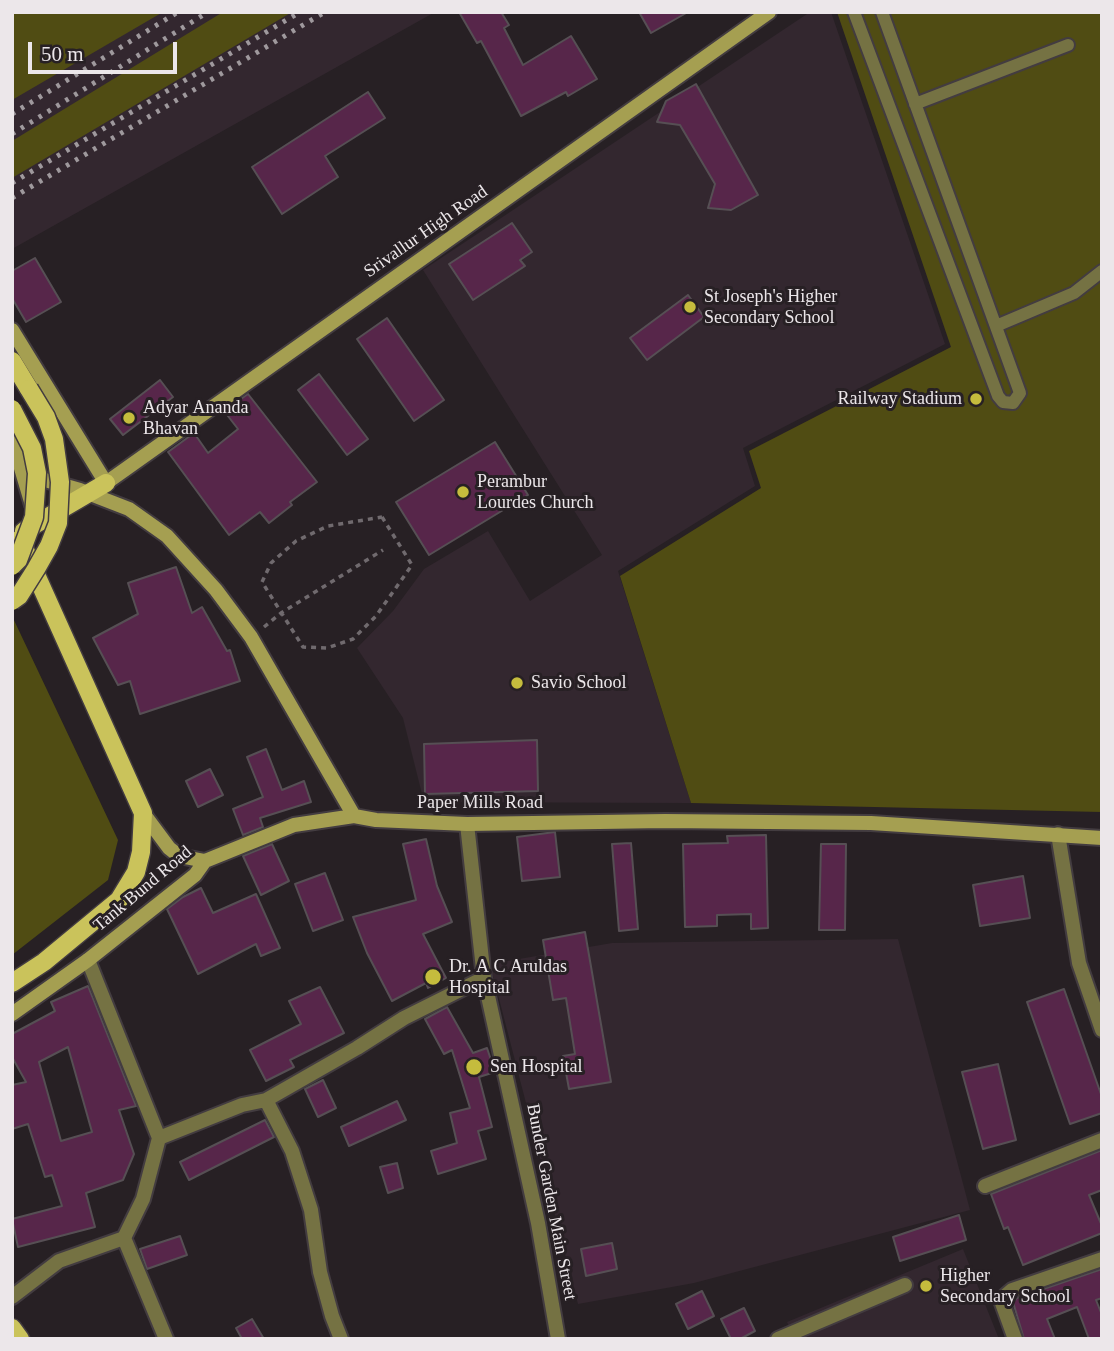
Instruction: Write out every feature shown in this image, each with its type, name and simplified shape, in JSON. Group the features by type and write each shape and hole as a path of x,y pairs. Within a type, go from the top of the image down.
{"main road":[{"name":"Srivallur High Road","path":"106,483 769,12"},
{"path":"12,330 106,483 15,537 21,564"},
{"path":"12,361 46,417 54,439 60,482 58,523 49,546 19,596 12,601"},
{"path":"12,409 32,448 37,485 34,517 18,560 48,602 144,813 169,848 179,856 205,861"},
{"path":"12,438 37,523 21,564"},
{"path":"24,474 53,481 129,509 167,536 216,590 251,637 354,816"},
{"path":"12,588 48,602"},
{"path":"12,983 44,962 119,900 136,872 141,852 144,813"},
{"name":"Paper Mills Road","path":"354,816 376,821 467,824 665,821 871,823 1102,838"},
{"name":"Tank Bund Road","path":"12,1014 88,960 195,875 205,861 294,825 354,816"},
{"path":"12,1328 20,1339"}],"street":[{"name":"Bunder Garden Main Street","path":"467,824 484,978 535,1210 558,1339"},
{"path":"1058,834 1079,963 1102,1030"},
{"path":"12,1297 58,1261 124,1238 143,1199 159,1138 88,960"},
{"path":"159,1138 242,1105 266,1100 404,1018 484,978"},
{"path":"266,1100 292,1152 311,1210 320,1272 341,1339"},
{"path":"985,1186 1102,1140"},
{"path":"124,1238 166,1339"},
{"path":"1015,1339 1002,1303 1005,1296 1012,1290 1102,1259"},
{"path":"778,1339 905,1285"}],"lane":[{"path":"854,12 998,396 1008,404 1018,399 1020,393 882,12"},
{"path":"915,104 1068,46"},
{"path":"996,326 1074,293 1102,271"}],"path":[{"path":"382,517 412,565 376,616 353,639 327,648 303,647 281,613 262,582 271,564 296,541 328,526 382,517"},
{"path":"251,637 281,613 383,550"}],"shaded area":[{"path":"12,12 163,12 12,100"},
{"path":"24,12 435,12 12,249 12,19"},
{"path":"223,12 292,12 12,178 12,141"},
{"name":"St Joseph's Higher Secondary School","path":"810,12 831,12 945,344 743,448 755,486 618,571 691,803 424,802 403,718 357,648 393,611 424,569 488,531 530,601 602,555 423,270"},
{"name":"Railway Stadium","path":"837,12 1102,12 1102,812 691,803 620,576 761,488 749,451 951,347"},
{"path":"12,616 118,840 108,880 12,955"},
{"path":"898,939 970,1210 694,1283 578,1304 490,964 612,943"},
{"name":"Higher Secondary School","path":"963,1249 999,1339 794,1339 787,1322"}],"building":[{"path":"459,12 501,12 509,25 504,28 523,65 571,36 597,79 568,96 566,92 521,116 481,41 477,43"},
{"path":"639,12 688,12 651,33"},
{"path":"696,84 758,195 731,210 708,208 715,184 680,125 657,122 666,101"},
{"path":"368,92 385,118 325,156 338,177 282,214 252,167"},
{"path":"512,223 532,252 520,260 525,266 473,300 449,264"},
{"path":"35,258 61,302 26,322 12,298 12,271"},
{"path":"688,295 704,317 647,360 630,338"},
{"path":"387,318 444,400 414,421 357,339"},
{"path":"319,374 368,439 347,455 298,390"},
{"path":"160,380 173,397 123,435 110,419"},
{"path":"248,394 317,482 290,502 292,505 269,523 260,512 229,535 168,452 194,433 208,453 238,429 224,411"},
{"path":"495,442 528,495 429,555 396,502"},
{"path":"176,567 192,613 202,607 227,651 230,650 240,681 140,714 130,681 118,685 93,638 138,614 128,583"},
{"path":"537,740 538,791 425,794 424,744"},
{"path":"266,749 282,790 304,781 311,802 260,818 263,827 243,835 233,809 263,797 247,757"},
{"path":"210,769 223,795 198,807 186,781"},
{"path":"555,832 560,877 522,881 517,837"},
{"path":"766,835 768,928 751,929 751,914 717,915 717,926 685,927 683,844 728,843 727,836"},
{"path":"426,839 437,886 452,922 423,934 446,978 428,988 426,983 392,1001 367,953 353,917 416,900 403,844"},
{"path":"631,843 638,929 619,931 612,844"},
{"path":"272,844 289,881 261,895 243,856"},
{"path":"821,844 846,844 845,930 819,930"},
{"path":"325,873 343,920 313,931 295,884"},
{"path":"1023,876 1030,918 980,926 973,885"},
{"path":"201,888 213,913 256,894 280,948 261,956 256,944 198,974 167,909"},
{"path":"585,932 611,1082 569,1089 563,1056 575,1054 566,998 553,1000 543,940"},
{"path":"88,986 136,1106 119,1110 134,1154 123,1180 86,1193 95,1227 18,1247 12,1219 62,1206 52,1175 45,1177 28,1124 12,1129 12,1085 26,1082 12,1057 12,1034 55,1011 51,1002","holes":["68,1047 92,1132 61,1141 39,1062"]},
{"path":"320,987 344,1033 290,1060 294,1067 266,1081 250,1050 301,1024 289,1001"},
{"path":"1064,989 1102,1097 1102,1113 1070,1124 1027,1002"},
{"path":"447,1007 473,1053 487,1048 495,1072 479,1077 492,1127 478,1131 486,1159 438,1174 431,1151 457,1143 450,1113 470,1108 452,1050 444,1054 425,1019"},
{"path":"998,1064 1016,1140 983,1149 962,1072"},
{"path":"323,1080 336,1108 318,1117 305,1089"},
{"path":"397,1101 406,1120 349,1146 341,1127"},
{"path":"265,1120 274,1137 189,1180 180,1162"},
{"path":"1102,1150 1102,1190 1089,1195 1102,1226 1102,1233 1023,1265 1008,1227 1004,1229 991,1194"},
{"path":"397,1163 403,1188 388,1193 380,1167"},
{"path":"959,1215 966,1240 900,1261 893,1237"},
{"path":"180,1236 187,1255 147,1269 140,1249"},
{"path":"612,1243 617,1269 586,1276 581,1249"},
{"path":"1102,1269 1102,1298 1096,1300 1102,1315 1102,1339 1089,1339 1077,1307 1047,1319 1055,1339 1024,1339 1013,1302 1017,1298"},
{"path":"702,1291 714,1316 688,1329 676,1304"},
{"path":"744,1308 755,1331 740,1339 731,1339 721,1319"},
{"path":"252,1319 264,1339 242,1339 236,1328"}],"railway":[{"path":"12,114 178,12"},
{"path":"12,134 208,12"},
{"path":"12,183 300,12"},
{"path":"12,198 325,12"}],"place":[{"name":"St Joseph's Higher Secondary School","path":"690,307"},
{"name":"Railway Stadium","path":"976,399"},
{"name":"Adyar Ananda Bhavan","path":"129,418"},
{"name":"Perambur Lourdes Church","path":"463,492"},
{"name":"Savio School","path":"517,683"},
{"name":"Dr. A C Aruldas Hospital","path":"433,977"},
{"name":"Sen Hospital","path":"474,1067"},
{"name":"Higher Secondary School","path":"926,1286"}]}
